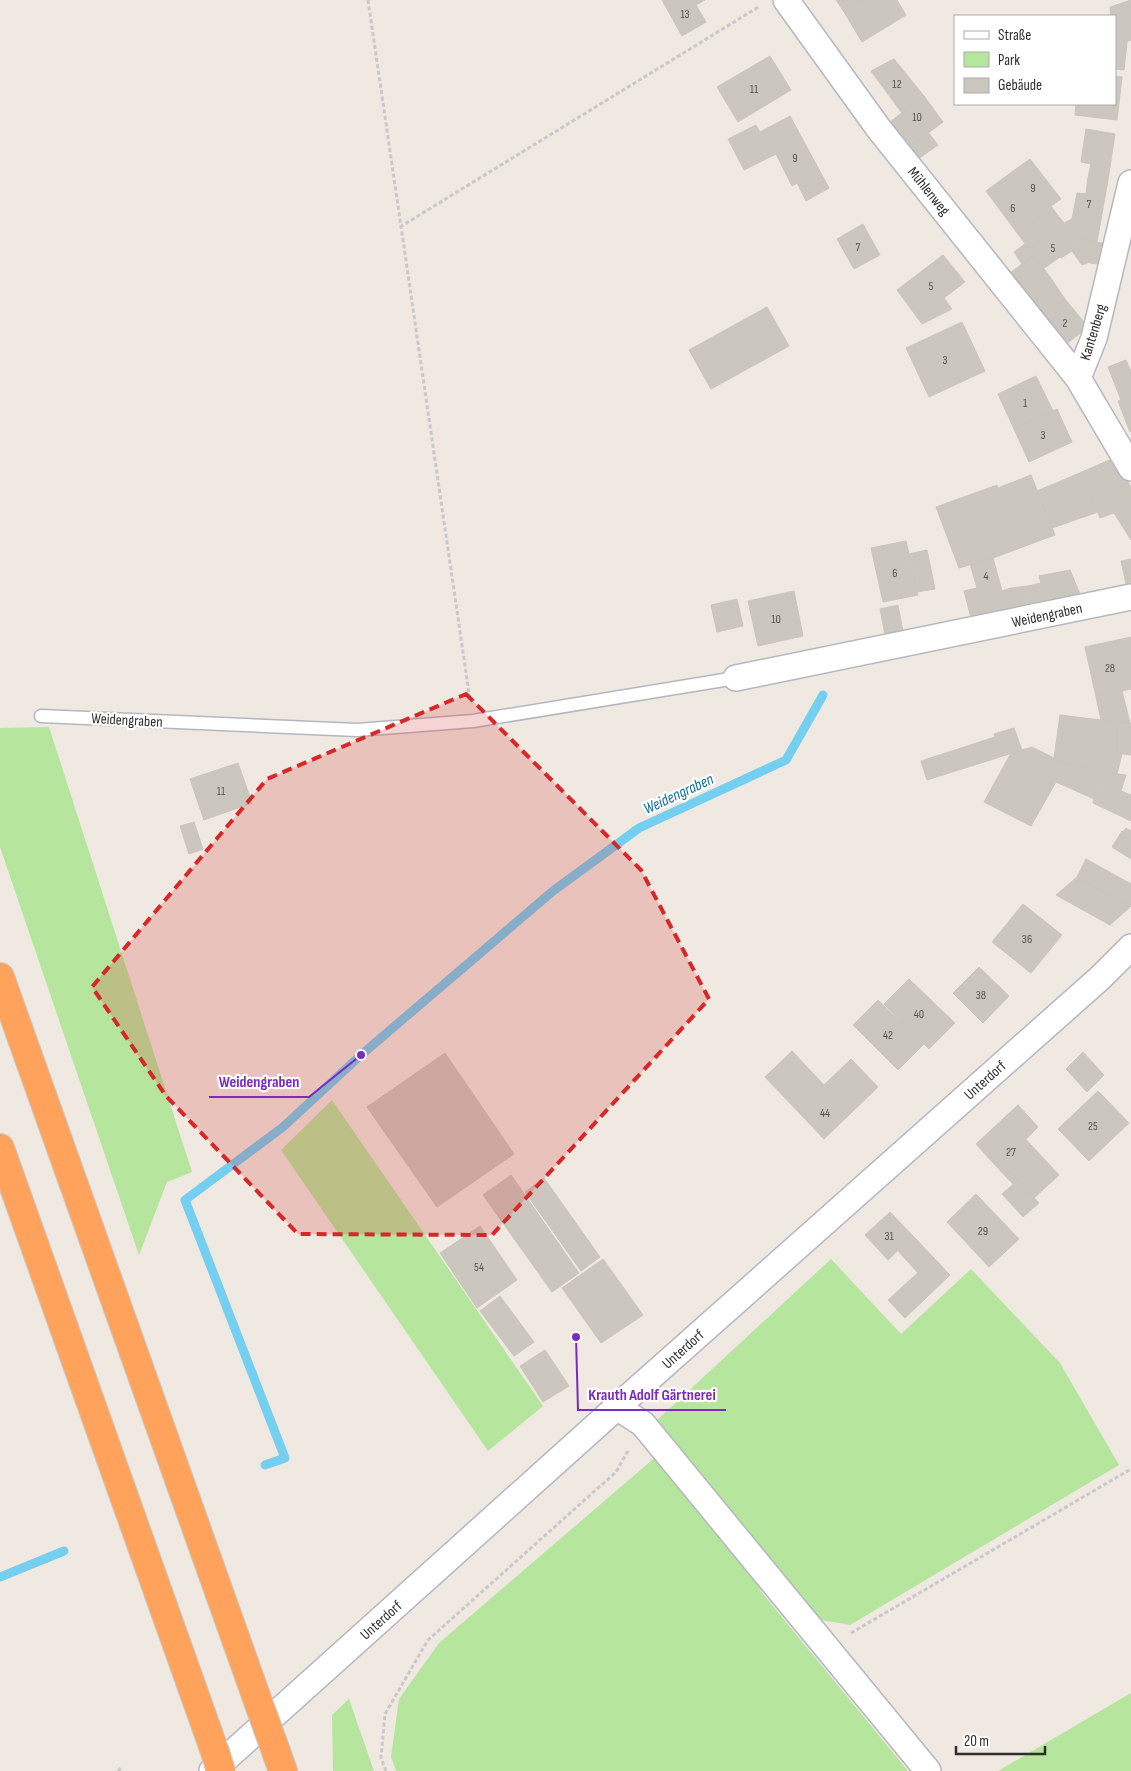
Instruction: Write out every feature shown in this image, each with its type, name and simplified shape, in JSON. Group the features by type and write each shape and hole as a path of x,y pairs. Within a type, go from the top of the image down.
{"highway":[{"path":"0,978 282,1771"},
{"path":"0,1148 216,1764"}],"street":[{"name":"Mühlenweg","path":"786,0 879,129 1078,378"},
{"name":"Kantenberg","path":"1131,183 1094,338 1078,378 1131,468"},
{"name":"Weidengraben","path":"736,678 1131,598"},
{"name":"Unterdorf","path":"216,1764 1093,984 1131,947"},
{"path":"617,1408 643,1424 928,1771"}],"lane":[{"name":"Weidengraben","path":"41,716 357,730 473,721 736,678"}],"path":[{"path":"368,0 473,721"},
{"path":"400,227 761,5"},
{"path":"386,1771 381,1758 385,1714 428,1640 616,1472 643,1424"},
{"path":"828,1647 1131,1469"},
{"path":"118,1771 122,1767"}],"highlighted area":[{"path":"466,694 641,870 709,999 492,1235 298,1234 166,1096 92,987 267,779"}],"green space":[{"path":"49,727 192,1172 167,1182 139,1255 0,847 0,728"},
{"path":"332,1100 543,1406 488,1451 281,1150"},
{"path":"831,1259 901,1334 971,1269 1060,1363 1119,1465 850,1625 816,1619 778,1571 759,1589 908,1771 396,1771 391,1757 399,1699 439,1643 673,1442 655,1422"},
{"path":"1131,1693 1131,1771 998,1771"},
{"path":"349,1699 374,1771 333,1771 332,1715"}],"building":[{"path":"662,0 705,0 696,5 706,22 682,36"},
{"path":"836,0 862,0 844,12"},
{"path":"862,0 897,0 906,15 862,42 844,12"},
{"path":"1131,0 1131,40 1116,46 1116,15 1111,15 1110,7"},
{"path":"1127,42 1124,70 1116,69 1116,46"},
{"path":"770,56 791,90 738,122 717,87"},
{"path":"894,59 924,96 902,113 871,71"},
{"path":"1116,76 1122,77 1117,120 1075,115 1076,105 1116,105"},
{"path":"924,96 943,122 909,147 890,122"},
{"path":"790,116 829,188 806,201 797,183 792,186 776,154 744,170 728,139 756,125 760,132"},
{"path":"1086,129 1115,134 1108,180 1088,177 1091,164 1081,162"},
{"path":"928,132 938,145 918,159 909,147"},
{"path":"1030,159 1061,199 1051,206 1056,213 1041,225 1005,177"},
{"path":"1005,177 1048,236 1029,249 986,191"},
{"path":"1088,177 1108,180 1097,242 1079,239 1071,243 1060,228 1048,236 1041,225 1056,213 1064,223 1072,219 1077,193 1086,194"},
{"path":"863,224 880,255 854,269 837,239"},
{"path":"1060,228 1075,249 1043,269 1029,249"},
{"path":"1079,239 1096,242 1090,262 1082,265 1072,251 1075,249 1071,243"},
{"path":"1096,242 1108,244 1103,265 1090,263"},
{"path":"1025,244 1034,255 1022,264 1014,252"},
{"path":"943,255 965,282 944,298 952,309 922,324 897,290"},
{"path":"1034,255 1050,277 1025,297 1006,276"},
{"path":"1050,277 1065,299 1041,318 1025,297"},
{"path":"1065,299 1088,327 1064,346 1041,318"},
{"path":"767,307 789,346 711,389 689,350"},
{"path":"962,322 985,371 929,397 906,348"},
{"path":"1126,360 1131,372 1131,396 1121,400 1108,367"},
{"path":"1036,376 1053,411 1014,429 998,394"},
{"path":"1131,396 1131,431 1130,432 1118,401"},
{"path":"1057,409 1072,442 1029,462 1014,429"},
{"path":"1114,458 1131,487 1131,540 1114,513 1100,518 1082,472"},
{"path":"1082,472 1098,512 1052,528 1037,491"},
{"path":"1031,475 1055,535 993,558 959,568 936,507 997,485 998,488"},
{"path":"906,541 918,595 883,602 871,548"},
{"path":"927,550 935,589 917,592 909,554"},
{"path":"993,558 1002,591 1011,588 1016,608 971,618 964,591 977,588 970,564"},
{"path":"1131,559 1131,582 1126,584 1121,561"},
{"path":"1070,570 1080,594 1033,605 1028,586 1041,583 1039,576"},
{"path":"1028,586 1033,605 1016,608 1011,588"},
{"path":"794,591 803,636 758,646 748,601"},
{"path":"737,599 743,626 717,632 711,605"},
{"path":"898,605 903,632 885,635 880,609"},
{"path":"1131,637 1131,689 1096,697 1085,647"},
{"path":"1122,691 1130,723 1101,720 1096,697"},
{"path":"1060,715 1117,722 1117,753 1122,754 1117,774 1064,763 1054,758"},
{"path":"1117,722 1131,723 1131,755 1117,753"},
{"path":"1014,728 1022,750 927,780 921,761 995,737 994,734"},
{"path":"1032,747 1064,763 1103,772 1094,799 1056,782 1031,826 984,802 1011,753"},
{"path":"238,763 252,803 204,820 190,779"},
{"path":"1103,772 1126,775 1121,791 1131,795 1131,821 1093,803"},
{"path":"194,822 203,849 189,854 180,826"},
{"path":"1126,828 1131,831 1131,859 1112,847"},
{"path":"1086,859 1131,884 1130,907 1077,877"},
{"path":"1077,877 1130,907 1110,925 1056,895"},
{"path":"1023,904 1062,935 1031,973 992,942"},
{"path":"979,967 1009,996 983,1023 953,993"},
{"path":"909,979 955,1023 929,1049 884,1004"},
{"path":"878,1000 924,1044 898,1070 853,1025"},
{"path":"792,1051 824,1085 851,1059 878,1087 824,1139 765,1077"},
{"path":"1083,1052 1104,1075 1087,1092 1066,1069"},
{"path":"445,1053 514,1154 437,1207 367,1107"},
{"path":"1098,1091 1129,1123 1089,1161 1058,1129"},
{"path":"1018,1105 1038,1127 1026,1139 1005,1117"},
{"path":"1005,1117 1059,1175 1034,1198 999,1160 995,1165 976,1144"},
{"path":"999,1160 1018,1180 1013,1184 995,1165"},
{"path":"511,1175 579,1273 552,1292 483,1195"},
{"path":"544,1178 600,1257 581,1271 525,1192"},
{"path":"1018,1180 1039,1203 1023,1217 1002,1194"},
{"path":"976,1194 1019,1239 989,1267 947,1222"},
{"path":"890,1212 913,1236 888,1260 865,1235"},
{"path":"480,1226 517,1280 477,1308 440,1253"},
{"path":"913,1236 934,1258 918,1273 898,1251"},
{"path":"934,1258 950,1275 905,1318 888,1300"},
{"path":"603,1259 643,1315 601,1343 562,1288"},
{"path":"500,1296 534,1342 514,1356 480,1311"},
{"path":"545,1350 569,1386 543,1402 520,1366"}],"waterway":[{"name":"Weidengraben","path":"265,1465 285,1458 185,1200 283,1127 361,1055 553,891 639,828 786,760 823,695"},
{"name":"Weidengraben","path":"0,1577 64,1551"}],"place":[{"name":"Weidengraben","path":"361,1055"},
{"name":"Krauth Adolf Gärtnerei","path":"576,1337"}]}
